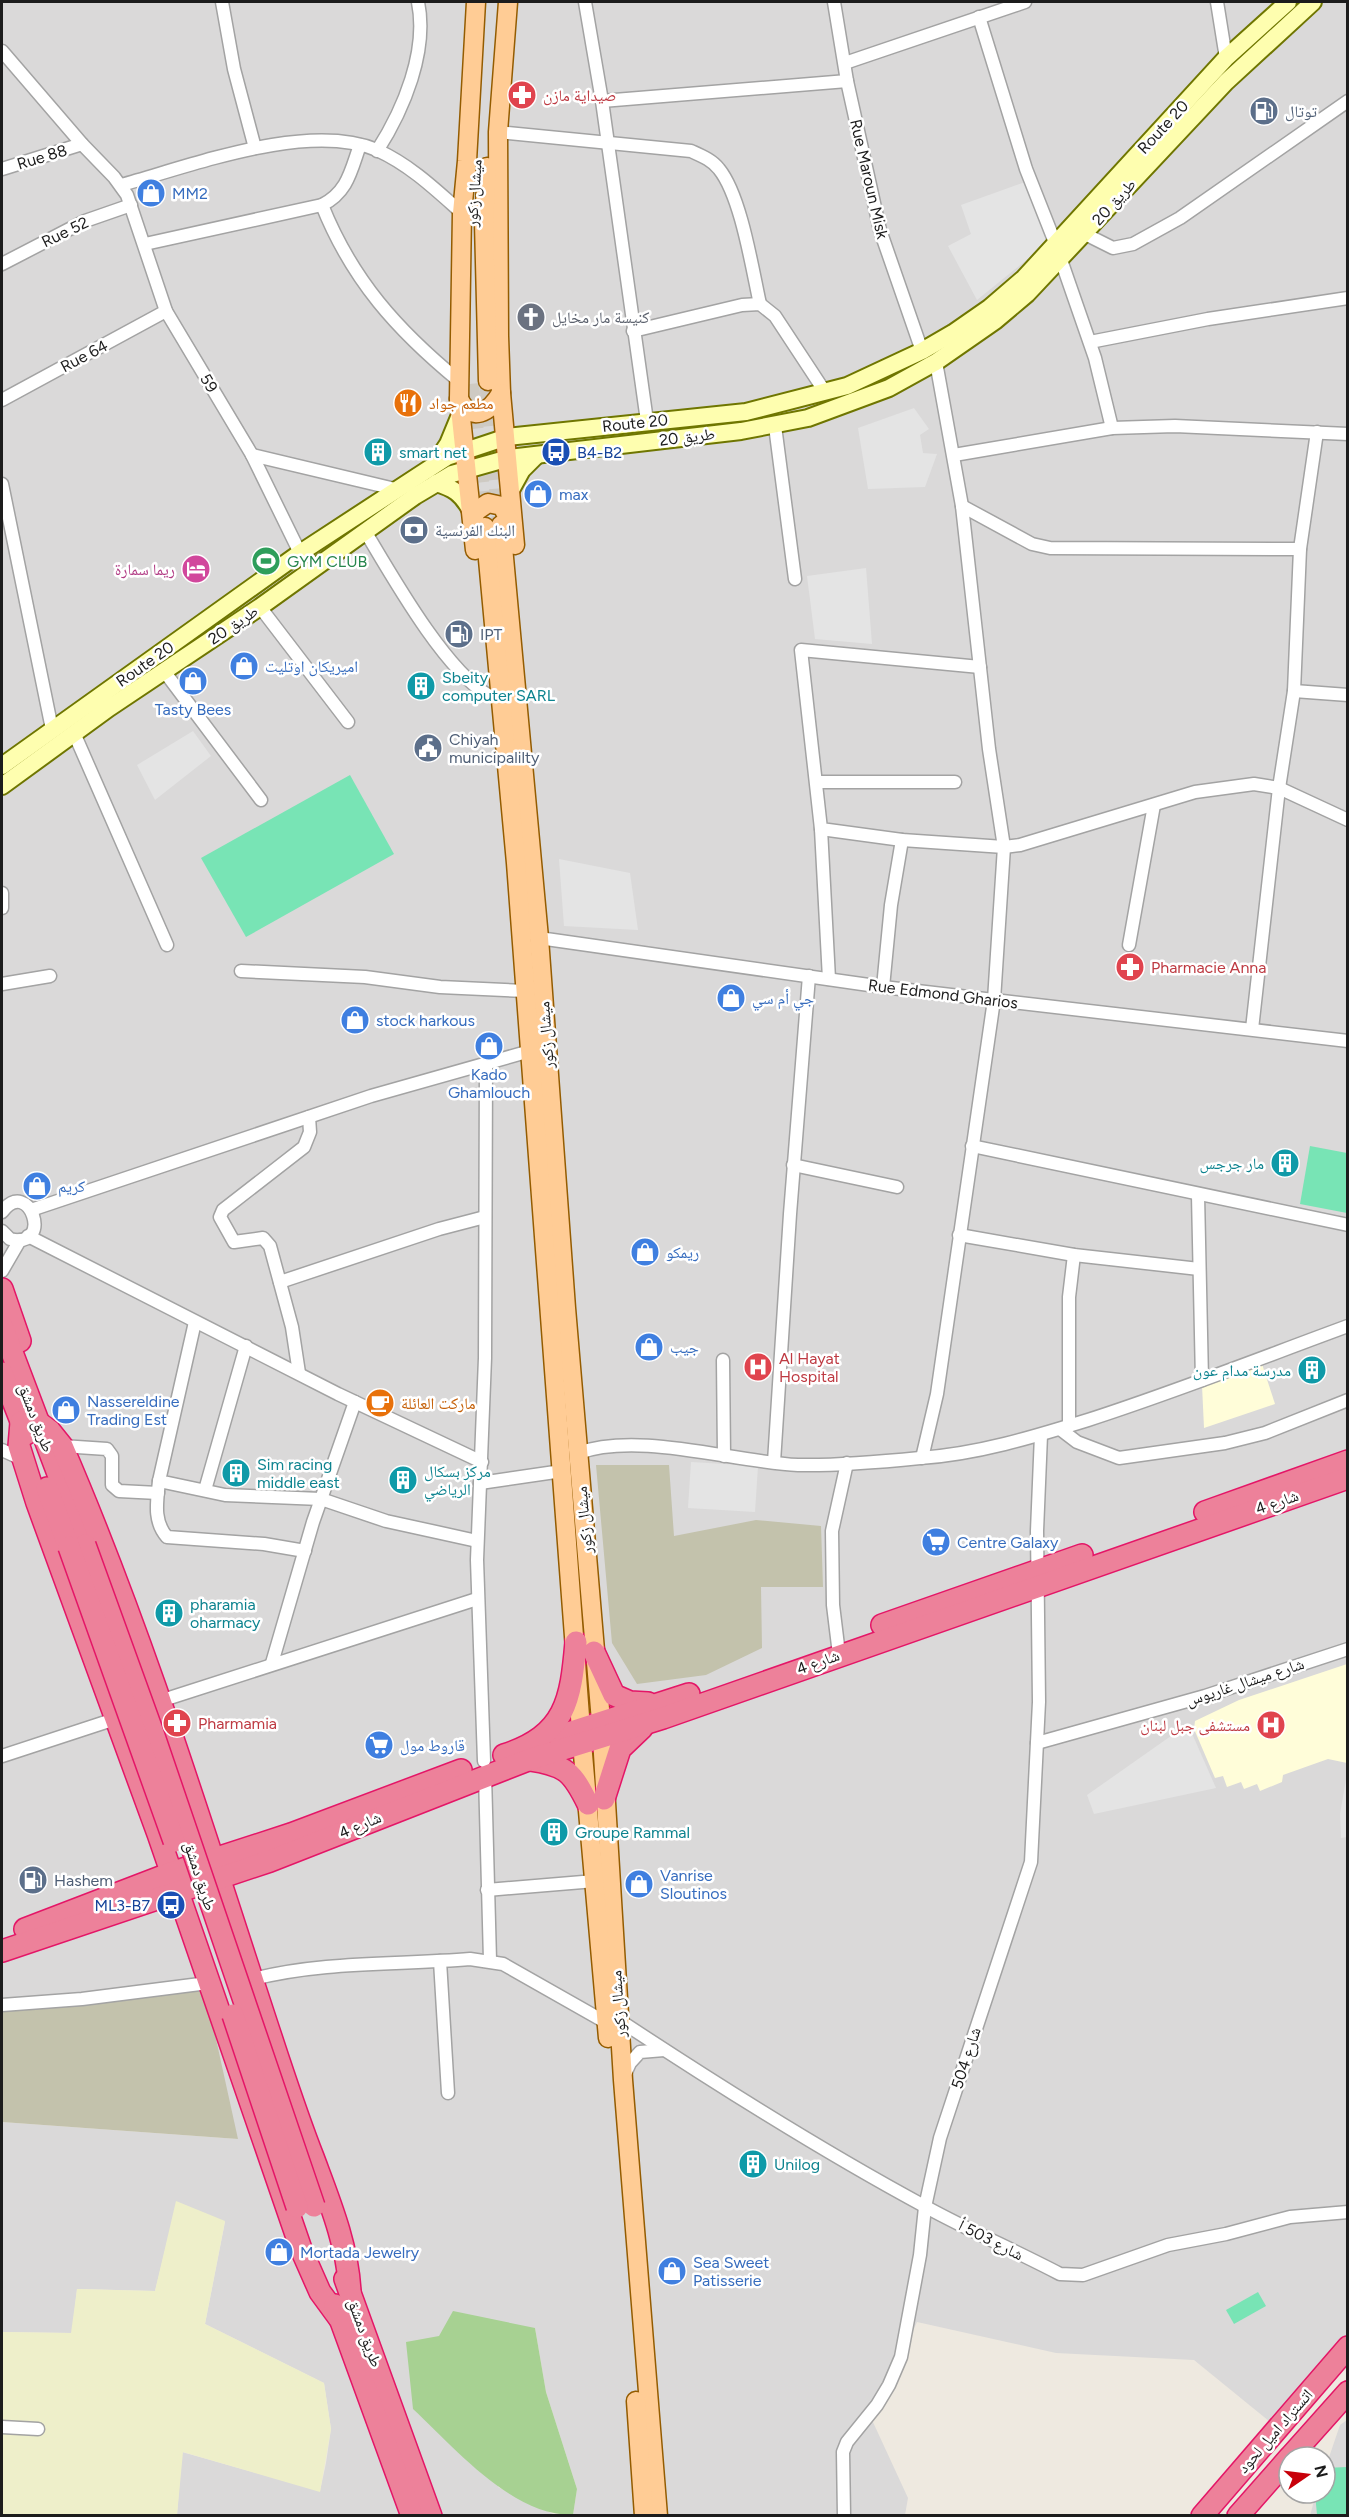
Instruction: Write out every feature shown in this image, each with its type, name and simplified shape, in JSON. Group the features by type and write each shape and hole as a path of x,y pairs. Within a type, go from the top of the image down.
{"highway":[{"path":"2,1289 33,1376 38,1402 31,1419 18,1437 22,1459 188,1920 306,2261 320,2292 339,2318"},
{"name":"طريق دمشق","path":"2,1326 31,1419 77,1546 141,1745 306,2206 339,2318 389,2427"},
{"name":"طريق دمشق","path":"2,1373 6,1396 31,1419"},
{"path":"31,1419 51,1431 62,1446 160,1701 330,2206 346,2259 350,2292"},
{"name":"شارع 4","path":"1038,1578 1347,1461"},
{"name":"شارع 4","path":"267,1852 291,1853 485,1768 660,1710 1038,1578 1347,1478"},
{"path":"585,1647 608,1686 619,1699 660,1710 620,1749 596,1802 565,1769 526,1754 557,1722 566,1709 585,1647"},
{"path":"2,1937 174,1883 221,1878 267,1852 485,1768"},
{"path":"154,1824 176,1832 189,1824 196,1807"},
{"path":"196,1807 213,1835 222,1843 267,1852"},
{"path":"2,1951 131,1898 154,1865 159,1853 154,1824"},
{"path":"174,1883 214,1857 267,1852"},
{"path":"233,1917 235,1893 241,1881 267,1852"},
{"path":"131,1898 174,1910 188,1920"},
{"path":"200,1958 206,1938 218,1929 232,1933 243,1946"},
{"name":"طريق دمشق","path":"306,2206 350,2292 389,2427"},
{"name":"اتستراد اميل لحود","path":"1202,2516 1347,2347"},
{"name":"اتستراد اميل لحود","path":"1300,2445 1347,2392"},
{"path":"389,2427 387,2483 396,2516"},
{"path":"389,2427 412,2516"},
{"path":"389,2427 431,2516"},
{"path":"389,2427 446,2516"},
{"name":"اتستراد اميل لحود","path":"1238,2516 1277,2471"}],"main road":[{"path":"470,509 456,463 441,461 448,444 477,395 462,213 476,2"},
{"name":"ميشال زكور","path":"477,395 472,216 485,2"},
{"name":"ميشال زكور","path":"477,395 496,2"},
{"path":"459,472 477,395 508,2"},
{"name":"Route 20","path":"4,760 52,729 300,553 395,489 465,449 520,436 746,412 847,386 922,351 989,308 1058,252 1226,58 1288,2"},
{"name":"طريق 20","path":"2,786 74,733 260,607 365,531 436,483 459,472 522,457 775,426 852,403 889,388 936,362 995,321 1028,294 1058,252 1085,234 1226,82 1313,2"},
{"path":"477,395 520,436"},
{"path":"477,395 516,424 522,457 522,470 493,528 488,694 509,890 522,948"},
{"path":"511,490 522,457"},
{"path":"436,483 453,489 464,498 470,509 493,528"},
{"name":"ميشال زكور","path":"493,528 539,934 578,1453 585,1647 613,2021 644,2516"},
{"name":"ميشال زكور","path":"493,528 525,991 562,1471 585,1647"},
{"name":"ميشال زكور","path":"596,1802 595,1881 623,2080 658,2516"}],"street":[{"path":"222,2 234,69 255,148"},
{"path":"377,151 393,126 420,44 422,20 418,2"},
{"path":"585,2 602,101 647,421"},
{"name":"Rue Maroun Misk","path":"834,2 847,81 880,230 922,351"},
{"path":"845,63 1024,2"},
{"path":"1217,2 1226,58"},
{"path":"979,17 1026,169 1090,342 1113,428"},
{"name":"59","path":"2,51 81,144 121,185 145,244 166,311 252,454 300,553"},
{"path":"602,101 847,81"},
{"path":"1085,234 1113,248 1133,244 1180,218 1347,101"},
{"path":"498,132 692,151 719,168 726,179 743,231 760,304 775,316 825,392"},
{"path":"121,185 255,148 321,140 360,145 377,151 417,173 462,213"},
{"name":"Rue 88","path":"2,169 81,144"},
{"path":"145,244 322,205 336,197 346,186 360,145"},
{"name":"Rue 52","path":"2,264 85,221 131,205"},
{"path":"322,205 342,249 388,316 407,337 477,395"},
{"path":"1090,342 1208,319 1347,298"},
{"path":"633,331 742,305 760,304"},
{"name":"Rue 64","path":"2,400 166,311"},
{"path":"922,1458 937,1394 994,1000 1004,847 962,506 936,362"},
{"path":"775,426 795,579"},
{"path":"954,455 1113,428 1175,426 1347,434"},
{"path":"1252,1029 1279,788 1294,691 1300,549 1317,432"},
{"path":"252,454 395,489"},
{"path":"2,484 52,729"},
{"path":"962,506 1032,544 1050,548 1300,549"},
{"path":"365,531 446,653 465,677 488,694"},
{"path":"260,607 348,722"},
{"path":"829,979 817,782 801,650 981,668"},
{"path":"164,671 261,800"},
{"path":"1294,691 1347,695"},
{"path":"74,733 167,945"},
{"path":"817,782 955,782"},
{"path":"821,829 902,840 1004,847 1020,845 1195,792 1254,784 1279,788 1347,820"},
{"path":"1129,945 1154,806"},
{"path":"883,987 891,905 902,840"},
{"path":"2,893 2,908"},
{"name":"Rue Edmond Gharios","path":"539,934 883,987 1347,1041"},
{"path":"241,971 365,977 440,987 525,991"},
{"path":"2,984 50,976"},
{"path":"774,1462 793,1165 809,976"},
{"path":"2,1208 18,1203 31,1210 309,1117 530,1051"},
{"path":"253,1980 301,1969 490,1960 485,1768 477,1599 477,1541 482,1462 486,1064"},
{"path":"299,1372 292,1327 267,1241 256,1237 234,1242 222,1224 221,1213 304,1147 310,1132 309,1117"},
{"path":"972,1146 1347,1225"},
{"path":"793,1165 897,1187"},
{"path":"1198,1195 1202,1380"},
{"path":"2,1271 24,1238 35,1227 31,1210"},
{"path":"280,1282 439,1229 485,1217"},
{"path":"2,1231 10,1239 24,1238 299,1372 355,1402 482,1462"},
{"path":"959,1235 1074,1254 1199,1269"},
{"path":"1074,1254 1069,1298 1065,1427 1077,1442 1119,1458 1225,1443 1265,1433 1347,1400"},
{"path":"195,1322 158,1487 157,1517 160,1529 167,1538 264,1544 305,1551"},
{"path":"578,1453 602,1446 633,1446 774,1462 847,1463 922,1458 975,1451 1041,1435 1148,1401 1347,1326"},
{"path":"205,1490 246,1346"},
{"path":"723,1360 724,1456"},
{"path":"272,1663 321,1499 355,1402"},
{"name":"شارع 504","path":"844,2516 843,2452 846,2442 890,2385 901,2357 920,2255 925,2206 940,2138 1029,1870 1034,1827 1037,1743 1041,1435"},
{"path":"62,1446 107,1449 112,1456 112,1485 119,1491 158,1487 205,1490 225,1495 321,1499 386,1521 477,1541"},
{"path":"2,1450 22,1459"},
{"path":"838,1647 832,1531 847,1463"},
{"path":"480,1483 562,1471"},
{"path":"160,1701 272,1663 477,1599"},
{"name":"شارع ميشال غاريوس","path":"1037,1743 1205,1696 1347,1649"},
{"path":"2,1756 115,1719"},
{"path":"487,1890 595,1881"},
{"name":"شارع 503 أ","path":"490,1960 503,1964 613,2021 668,2052 753,2107 925,2206 1060,2274 1071,2276 1093,2272 1168,2245 1226,2234 1290,2217 1347,2212"},
{"path":"440,1961 448,2093"},
{"path":"2,2005 82,1999 208,1983"},
{"path":"623,2080 630,2062 640,2052 654,2049 668,2052"},
{"path":"2,2427 38,2428"}],"shaded area":[{"path":"2,2 1347,2 1347,2366 1286,2435 1194,2360 1056,2353 917,2322 872,2420 908,2498 905,2515 573,2515 577,2489 546,2392 535,2328 498,2487 555,2515 177,2515 182,2452 320,2491 326,2463 331,2429 324,2383 205,2324 225,2222 177,2202 155,2291 77,2289 72,2333 2,2332 2,2122 238,2139 2,2009"},
{"path":"1028,181 1051,240 977,300 948,246 971,234 961,205"},
{"path":"914,408 929,429 920,435 923,453 937,454 925,487 868,489 858,428"},
{"path":"866,568 872,644 815,639 807,576"},
{"path":"193,731 211,756 155,800 137,765"},
{"path":"559,859 630,873 638,930 564,926"},
{"path":"1262,1364 1275,1404 1204,1428 1202,1385"},
{"path":"691,1462 758,1466 755,1512 688,1508"},
{"path":"596,1465 669,1465 674,1536 756,1520 821,1526 823,1587 761,1587 762,1648 706,1675 637,1684 612,1643"},
{"name":"مستشفى جبل لبنان","path":"1347,1664 1347,1763 1328,1759 1283,1775 1282,1782 1260,1791 1257,1784 1244,1789 1241,1782 1227,1787 1223,1776 1215,1778 1194,1729 1195,1721 1239,1700"},
{"path":"1190,1729 1216,1788 1094,1814 1087,1795 1178,1731"},
{"path":"1347,1774 1347,1837 1341,1838 1340,1814"},
{"path":"205,1989 238,2139 2,2122 2,2009"},
{"path":"176,2201 225,2221 205,2324 324,2383 331,2429 320,2492 183,2452 177,2515 2,2516 2,2332 71,2333 77,2289 155,2291"},
{"path":"1347,2420 1347,2515 1310,2516 1313,2505 1337,2505 1337,2445 1333,2445 1340,2425"}],"green space":[{"path":"350,775 394,854 246,937 201,858"},
{"path":"1310,1146 1347,1153 1347,1213 1300,1204"},
{"path":"1258,2292 1266,2306 1234,2324 1226,2310"},
{"path":"453,2311 535,2328 546,2392 577,2489 573,2515 550,2512 528,2504 507,2492 466,2460 413,2409 406,2342 439,2336"},
{"path":"1337,2467 1347,2467 1347,2515 1317,2515 1316,2505 1337,2505"}],"tunnel":[{"path":"488,381 501,520"},
{"path":"470,384 484,520"}],"place":[{"name":"صيداية مازن","path":"522,95"},
{"name":"توتال","path":"1264,111"},
{"name":"MM2","path":"151,193"},
{"name":"كنيسة مار مخايل","path":"531,317"},
{"name":"مطعم جواد","path":"408,403"},
{"name":"smart net","path":"378,452"},
{"name":"B4-B2","path":"556,452"},
{"name":"max","path":"538,494"},
{"name":"البنك الفرنسية","path":"414,530"},
{"name":"GYM CLUB","path":"266,561"},
{"name":"ريما سمارة","path":"196,569"},
{"name":"IPT","path":"459,634"},
{"name":"اميريكان اوتليت","path":"244,666"},
{"name":"Tasty Bees","path":"193,681"},
{"name":"Sbeity computer SARL","path":"421,686"},
{"name":"Chiyah municipalilty","path":"428,748"},
{"name":"Pharmacie Anna","path":"1130,967"},
{"name":"جي أم سي","path":"731,998"},
{"name":"stock harkous","path":"355,1020"},
{"name":"Kado Ghamlouch","path":"489,1046"},
{"name":"مار جرجس","path":"1285,1163"},
{"name":"كريم","path":"37,1186"},
{"name":"ريمكو","path":"645,1252"},
{"name":"جيب","path":"649,1347"},
{"name":"Al Hayat Hospital","path":"758,1367"},
{"name":"مدرسة مدام عون","path":"1312,1370"},
{"name":"ماركت العائلة","path":"380,1403"},
{"name":"Nassereldine Trading Est","path":"66,1410"},
{"name":"Sim racing middle east","path":"236,1473"},
{"name":"مركز بسكال الرياضي","path":"403,1480"},
{"name":"Centre Galaxy","path":"936,1542"},
{"name":"pharamia oharmacy","path":"169,1613"},
{"name":"Pharmamia","path":"177,1723"},
{"name":"مستشفى جبل لبنان","path":"1271,1725"},
{"name":"قاروط مول","path":"379,1745"},
{"name":"Groupe Rammal","path":"554,1832"},
{"name":"Hashem","path":"33,1880"},
{"name":"Vanrise Sloutinos","path":"639,1884"},
{"name":"ML3-B7","path":"171,1905"},
{"name":"Unilog","path":"753,2164"},
{"name":"Mortada Jewelry","path":"279,2252"},
{"name":"Sea Sweet Patisserie","path":"672,2271"}]}
